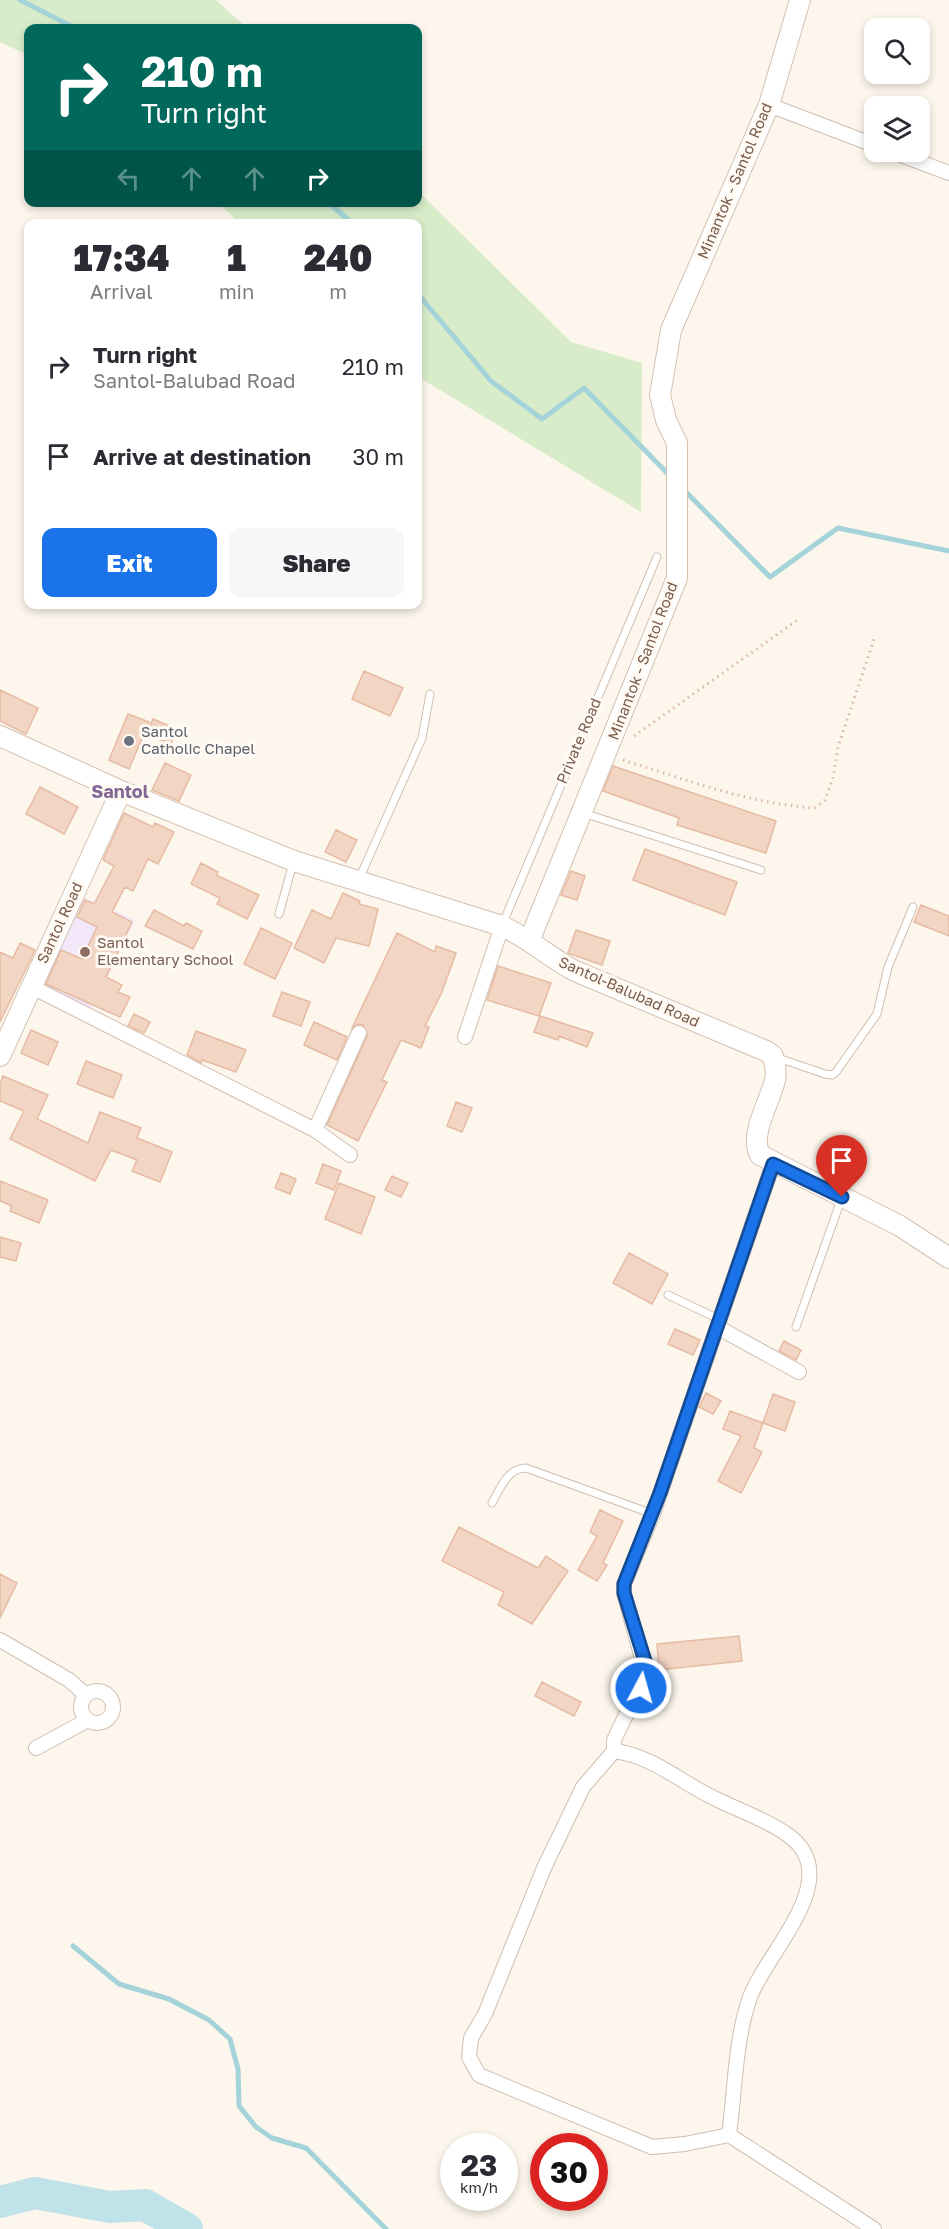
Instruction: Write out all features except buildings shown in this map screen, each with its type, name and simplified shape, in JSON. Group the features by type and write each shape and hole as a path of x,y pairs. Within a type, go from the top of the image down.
{"street":[{"name":"Minantok - Santol Road","path":"530,939 677,578 677,443 666,420 660,396 671,330 769,105 800,0"},
{"path":"769,105 864,140"},
{"path":"921,162 949,172"},
{"name":"Santol-Balubad Road","path":"0,736 121,791 294,861 458,910 502,926 530,939 556,960 576,971 773,1056"},
{"name":"Santol Road","path":"0,1056 121,791"},
{"path":"465,1037 502,926"},
{"path":"30,986 315,1130 350,1155"},
{"path":"315,1130 359,1033"},
{"path":"773,1056 776,1078 757,1136 757,1149 760,1155 773,1164 900,1226 949,1258"},
{"path":"773,1164 653,1514 624,1584 624,1593 646,1673 614,1740 614,1751 583,1787 544,1868 485,2013 471,2038 469,2057 479,2075 652,2147 685,2144 729,2135 874,2229"},
{"path":"720,1324 799,1372"},
{"path":"0,1640 69,1680 86,1695"},
{"path":"99,1691 106,1693 113,1705 108,1718 95,1722 88,1720 81,1708 86,1695 99,1691"},
{"path":"36,1748 88,1720"},
{"path":"614,1751 653,1761 708,1796 785,1833 805,1856 810,1885 803,1906 749,1999 742,2028 729,2135"}],"lane":[{"name":"Private Road","path":"502,926 657,557"},
{"path":"358,881 422,738 430,694"},
{"path":"582,813 761,870"},
{"path":"279,914 294,861"},
{"path":"773,1056 825,1074 832,1075 836,1072 877,1014 888,967 913,907"},
{"path":"796,1327 842,1197"},
{"path":"668,1295 720,1324"},
{"path":"492,1503 508,1476 517,1468 526,1468 653,1514"}],"path":[{"path":"606,754 799,620"},
{"path":"606,754 701,785 790,807 815,808 825,800 833,778 838,747 874,639"}],"shaded area":[{"name":"Santol Elementary School","path":"77,894 135,920 91,1011 35,985"}],"green space":[{"path":"0,0 216,0 243,24 24,24 24,53 0,42"},
{"path":"422,195 571,342 642,363 641,512 422,379 422,219 236,219 222,207 422,207"}],"waterway":[{"path":"20,0 67,24"},
{"path":"334,207 347,219"},
{"path":"422,299 491,381 542,419 584,388 671,477"},
{"path":"682,488 770,577 838,528 949,551"},
{"path":"73,1946 119,1984 169,1999 209,2020 230,2039 238,2069 239,2106 256,2127 272,2138 306,2148 386,2229"},
{"path":"0,2202 35,2193 110,2207 145,2205 187,2229"}],"place":[{"name":"Santol Catholic Chapel","path":"129,741"},
{"name":"Santol Elementary School","path":"85,952"}],"district":[{"name":"Santol","path":"120,792"}],"route":[{"path":"641,1688 646,1673 645,1661 624,1593 624,1584 653,1514 773,1164 842,1197"}]}
